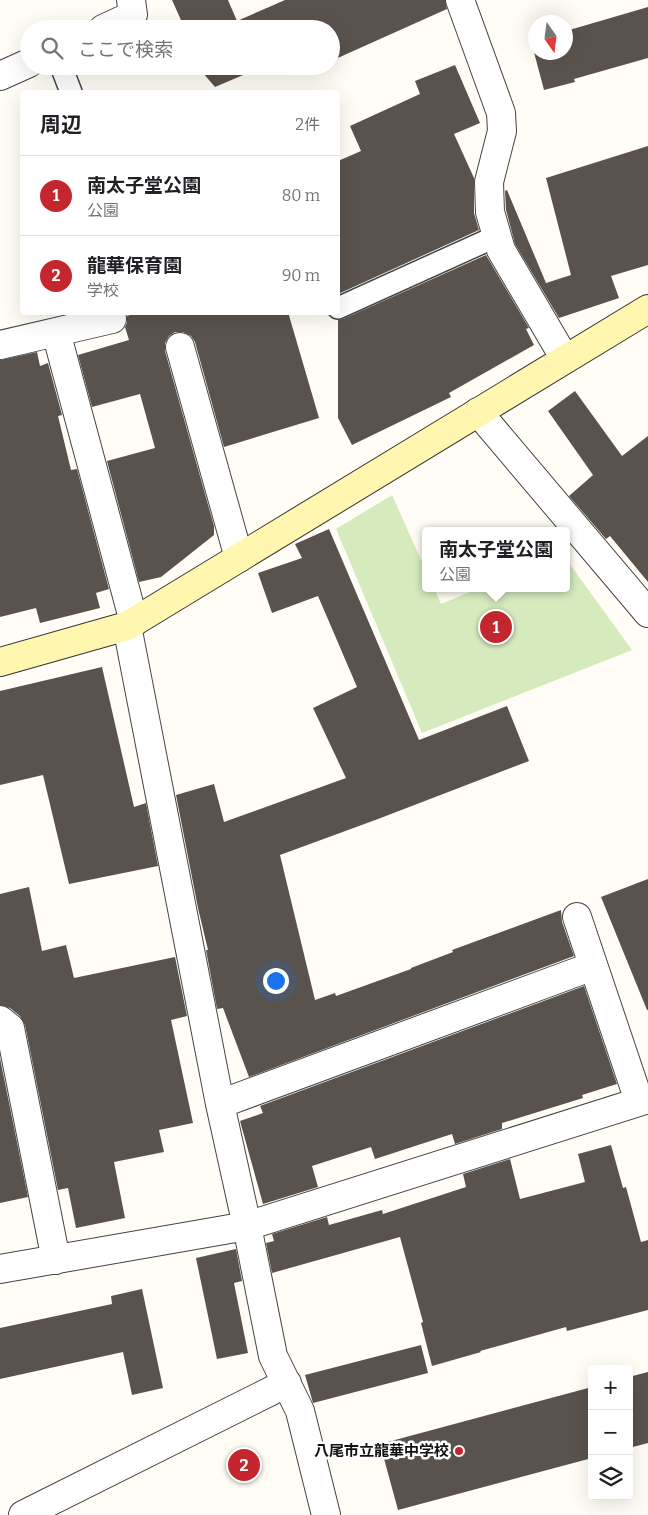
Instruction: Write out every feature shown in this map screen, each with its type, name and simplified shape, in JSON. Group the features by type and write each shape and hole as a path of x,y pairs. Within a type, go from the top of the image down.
{"street":[{"path":"122,20 133,15 132,0"},
{"path":"460,0 501,112 502,131 489,182 490,212 497,236 502,250 566,359"},
{"path":"0,76 20,67"},
{"path":"0,662 131,624 648,309"},
{"path":"0,345 112,319"},
{"path":"56,332 131,624 220,1104 273,1356 300,1411 326,1515"},
{"path":"180,347 239,558"},
{"path":"478,412 646,607"},
{"path":"0,1269 247,1226 644,1100 577,917"},
{"path":"220,1104 594,966"},
{"path":"0,1020 10,1028 56,1260"},
{"path":"24,1514 287,1384"}],"lane":[{"path":"64,75 70,90"},
{"path":"340,307 497,236"}],"green space":[{"path":"392,495 422,562 422,592 436,592 441,604 470,592 570,592 570,565 632,650 422,733 336,529"}],"building":[{"path":"172,0 228,0 237,20 181,20"},
{"path":"285,0 445,0 447,9 340,57 340,20 239,20"},
{"path":"648,7 648,58 574,79 575,82 544,90 536,60 573,60 573,29"},
{"path":"455,65 480,123 454,134 474,178 474,213 479,230 340,293 340,160 361,151 350,126 420,94 415,81"},
{"path":"205,75 243,75 215,87"},
{"path":"648,146 648,265 611,276 619,298 559,318 515,244 506,210 505,191 507,190 546,283 571,275 546,178"},
{"path":"486,255 529,328 526,329 534,345 449,393 451,397 352,445 338,418 338,320"},
{"path":"289,315 319,418 224,447 195,342 191,336 183,332 175,332 169,336 165,343 165,351 214,526 214,535 161,577 139,582 107,461 155,448 140,394 92,407 78,355 129,340 125,327 127,316"},
{"path":"37,352 40,366 48,363 62,415 58,416 71,470 77,469 109,589 96,593 100,608 40,623 36,608 0,617 0,360"},
{"path":"575,391 622,456 648,436 648,582 610,536 606,539 569,496 593,475 548,411"},
{"path":"329,529 419,740 507,706 529,761 280,855 315,1000 335,993 336,996 411,969 453,952 452,950 561,910 562,922 574,956 249,1077 223,1008 217,1009 206,950 208,950 176,795 214,784 224,822 346,778 313,708 357,687 318,596 272,613 258,573 302,558 295,544"},
{"path":"102,667 134,807 146,803 158,866 69,884 43,775 0,785 0,691"},
{"path":"648,879 648,1010 647,1010 601,897"},
{"path":"29,887 42,951 66,945 74,978 175,957 187,1016 171,1020 193,1123 159,1130 164,1152 114,1162 125,1218 76,1228 68,1188 58,1190 25,1025 20,1016 10,1008 0,1005 0,894"},
{"path":"584,986 617,1084 582,1095 583,1098 502,1123 502,1129 455,1144 452,1134 375,1159 371,1147 312,1166 318,1187 263,1204 240,1121 263,1113 260,1106"},
{"path":"0,1058 28,1197 0,1203"},
{"path":"611,1145 623,1188 626,1187 641,1242 648,1240 648,1310 567,1331 566,1327 432,1366 421,1323 423,1322 400,1237 272,1273 266,1243 274,1241 272,1234 327,1217 329,1225 382,1210 383,1214 466,1187 463,1174 510,1159 520,1199 585,1182 578,1154"},
{"path":"236,1249 242,1281 234,1283 248,1353 217,1359 196,1258"},
{"path":"142,1289 163,1388 132,1395 123,1352 0,1379 0,1328 112,1304 111,1296"},
{"path":"421,1345 428,1373 313,1403 305,1375"},
{"path":"648,1372 648,1443 633,1447 633,1410 633,1376"},
{"path":"588,1388 588,1459 398,1510 380,1444"}],"place":[{"name":"南太子堂公園","path":"496,627"},
{"name":"八尾市立龍華中学校","path":"459,1451"},
{"name":"龍華保育園","path":"244,1465"}]}
